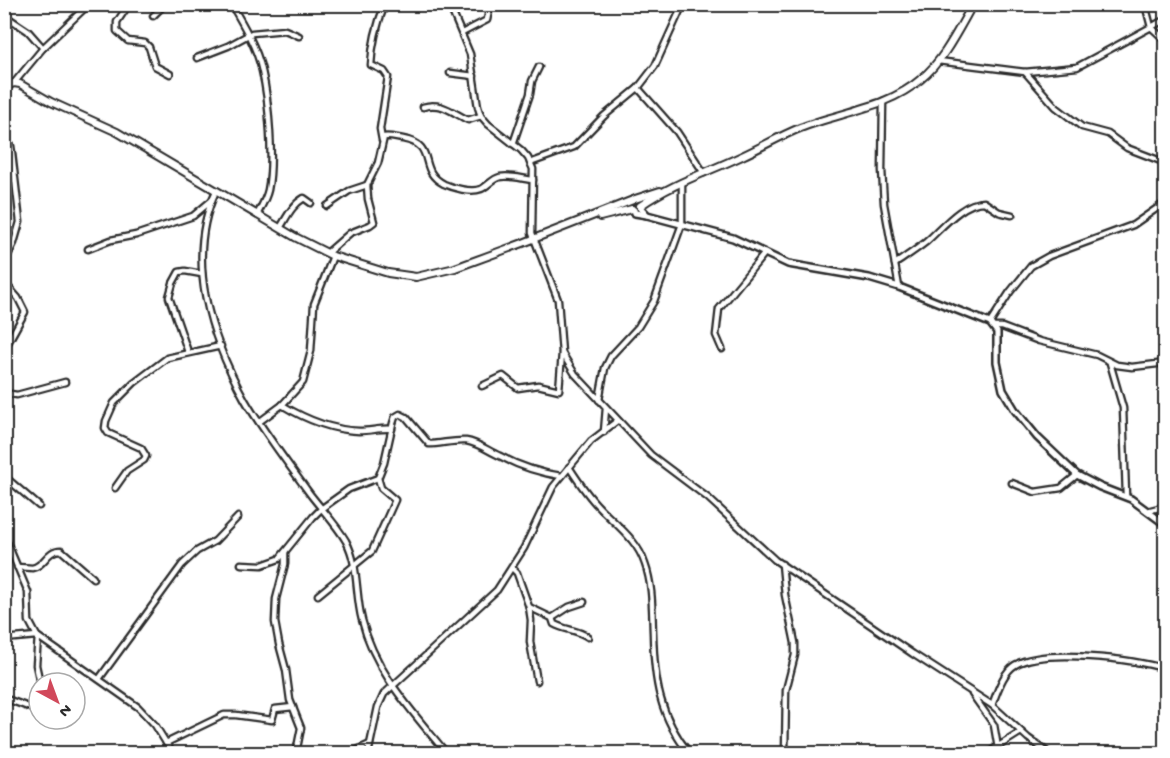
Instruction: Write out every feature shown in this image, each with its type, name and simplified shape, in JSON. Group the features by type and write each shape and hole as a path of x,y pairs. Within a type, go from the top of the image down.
{"main road":[{"path":"4,87 14,83 20,84 51,102 117,132 257,215 330,255 388,273 416,277 455,268 533,240 682,183 801,128 883,101 921,80 938,60 973,4"},
{"path":"582,220 637,208 674,186"},
{"path":"634,200 630,206 637,208"}],"street":[{"path":"14,83 43,48 89,4"},
{"path":"129,4 117,22 117,31 128,41 145,43 149,46 155,66 170,74"},
{"path":"153,16 165,4"},
{"path":"231,4 262,70 270,137 270,178 268,192 257,215"},
{"path":"259,422 282,405 303,382 310,351 314,304 330,255 350,233 374,222 368,200 367,185 378,163 382,140 380,129 388,77 384,71 371,65 371,57 384,4"},
{"path":"449,4 470,54 481,116 521,150 530,163 533,180 531,212 533,240 558,300 562,353 559,390 538,385 518,388 503,376 482,386"},
{"path":"530,163 574,147 604,116 638,88 655,66 683,4"},
{"path":"1145,4 1151,27 1166,41"},
{"path":"462,33 488,20 490,5"},
{"path":"4,15 28,31 43,48"},
{"path":"938,60 1025,72 1077,67 1166,19"},
{"path":"197,58 228,46 247,35 285,30 299,36"},
{"path":"513,144 530,94 532,81 539,67"},
{"path":"1025,72 1041,92 1070,119 1091,130 1108,134 1126,148 1166,163"},
{"path":"450,73 474,76"},
{"path":"638,88 677,132 704,173"},
{"path":"883,101 884,204 899,287"},
{"path":"423,107 443,106 468,120 481,116"},
{"path":"382,140 387,136 419,143 434,177 449,186 475,191 501,177 533,180"},
{"path":"4,139 12,153 20,222 14,243 4,263"},
{"path":"598,400 605,368 617,348 645,317 654,301 682,224 682,183"},
{"path":"327,206 349,191 367,185"},
{"path":"216,191 211,201 204,232 202,274 209,310 221,346 245,399 259,422 346,541 354,565 362,622 392,686 447,753"},
{"path":"280,228 291,209 301,200 304,198 311,202"},
{"path":"87,249 193,216 211,201"},
{"path":"895,264 928,241 947,221 977,202 984,202 999,212 1012,215"},
{"path":"1166,202 1133,225 1040,260 1031,266 1010,292 993,325 998,340 997,362 1003,390 1037,437 1077,475 1100,487 1126,496 1166,525"},
{"path":"637,208 635,213 733,238 788,264 869,278 899,287 993,325 1039,341 1097,355 1110,363 1132,367 1166,363"},
{"path":"722,350 716,335 719,309 765,253"},
{"path":"188,352 169,297 179,272 202,274"},
{"path":"4,282 18,298 24,312 4,350"},
{"path":"115,488 128,471 146,456 141,448 108,433 105,421 114,403 128,387 167,358 221,346"},
{"path":"562,353 575,374 651,455 708,498 758,546 913,654 992,705 1021,732 1050,753"},
{"path":"1110,363 1123,408 1126,496"},
{"path":"4,393 17,395 65,382"},
{"path":"282,405 300,416 337,429 359,431 392,429"},
{"path":"604,432 606,408"},
{"path":"318,595 372,551 394,503 394,498 381,488 378,478 395,417 400,414 406,417 429,444 466,441 545,474 561,476"},
{"path":"368,753 378,707 384,694 489,599 512,568 553,487 591,441 617,421"},
{"path":"568,467 589,496 632,540 645,563 652,600 654,670 659,692 669,723 679,741 690,753"},
{"path":"1012,483 1035,492 1061,488 1077,475"},
{"path":"4,476 39,506"},
{"path":"241,564 262,565 279,559 321,509 349,489 378,478"},
{"path":"1147,511 1166,506"},
{"path":"99,679 182,565 197,551 215,541 238,517"},
{"path":"4,536 28,592 29,621 37,637 37,671"},
{"path":"17,567 34,568 50,552 61,550 93,578"},
{"path":"285,552 285,564 276,599 275,622 290,700 301,728 298,753"},
{"path":"782,564 795,649 786,690 785,753"},
{"path":"512,568 517,573 529,608 530,642 537,681"},
{"path":"552,618 569,607 584,602"},
{"path":"529,608 552,618 554,624 588,638"},
{"path":"4,639 37,637 99,679 147,715 172,753"},
{"path":"992,705 1004,677 1012,666 1031,659 1095,657 1146,663 1166,669"},
{"path":"969,689 994,725 999,753"},
{"path":"4,698 27,707"},
{"path":"166,743 201,728 219,717 236,715 272,720 275,709 293,708"},
{"path":"986,753 1021,732"},
{"path":"348,753 370,744"}]}
